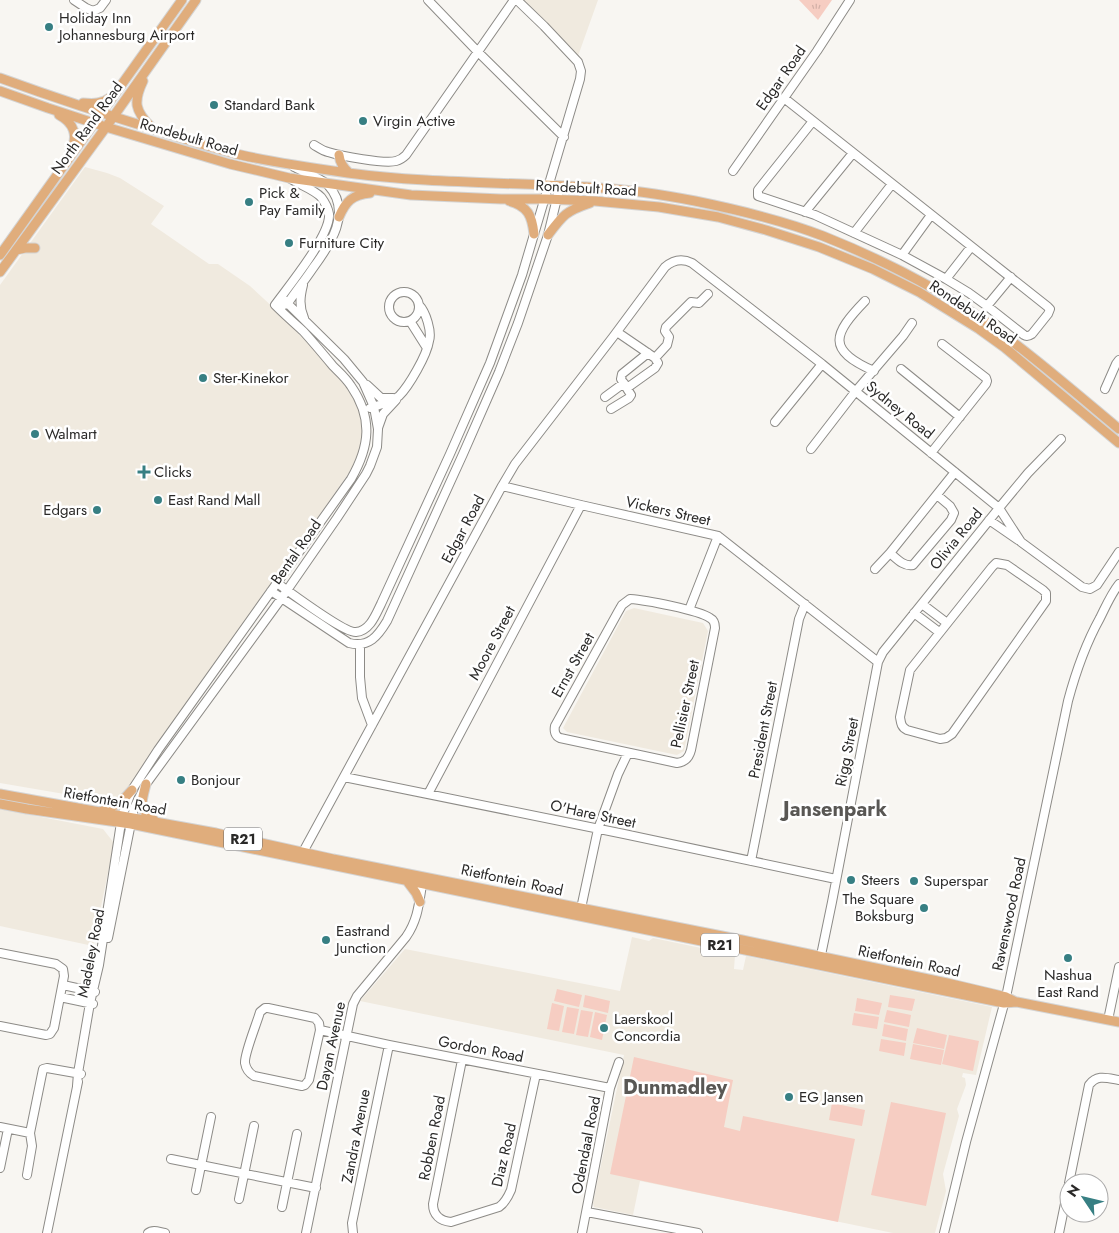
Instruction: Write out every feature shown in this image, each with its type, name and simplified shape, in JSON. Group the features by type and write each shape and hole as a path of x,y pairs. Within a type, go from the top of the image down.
{"main road":[{"name":"North Rand Road","path":"0,254 182,0"},
{"name":"North Rand Road","path":"0,272 196,0"},
{"path":"152,129 140,114 136,102 140,88 154,59"},
{"name":"Rondebult Road","path":"0,78 66,102 152,129 239,154 290,165 349,173 440,181 602,188 655,194 722,207 779,221 823,236 874,258 922,282 971,312 1014,343 1119,429"},
{"name":"Rondebult Road","path":"0,91 106,127 230,164 289,178 411,195 501,199 545,198 659,207 718,217 766,230 819,247 873,269 918,292 979,329 1004,347 1119,443"},
{"path":"66,102 94,104 107,100 117,92"},
{"path":"48,108 66,118 70,122 75,134 73,147 60,172"},
{"path":"339,155 342,166 349,173"},
{"path":"339,217 343,208 359,194 385,192"},
{"path":"501,199 519,204 527,211 533,222 534,234"},
{"path":"548,235 566,213 595,201"},
{"path":"16,250 35,248"},
{"path":"146,784 142,799 143,809 146,815 156,822"},
{"path":"98,813 120,803 132,790"},
{"name":"Rietfontein Road","path":"0,794 121,819"},
{"name":"Rietfontein Road","path":"0,804 27,809 121,819 407,881 423,880"},
{"name":"Rietfontein Road","path":"132,821 156,822 303,852 423,880 1119,1022"},
{"path":"407,881 420,902"}],"street":[{"path":"74,0 94,11 100,8 106,0"},
{"path":"428,0 564,136"},
{"path":"277,583 349,631 362,631 371,622 450,454 490,363 522,275 580,79 580,66 571,53 516,0 402,159 394,162 339,155 321,150 314,145"},
{"name":"Edgar Road","path":"733,171 817,51 850,0"},
{"path":"784,98 1048,307 1050,309 1048,314 1032,334 1027,336 987,306 946,279 902,255 805,212 760,197 757,193 760,186 813,121"},
{"path":"805,212 852,153"},
{"path":"277,307 288,303 304,281 328,246 336,231 339,217 338,202 327,184 290,165"},
{"path":"277,307 281,297 324,235 329,214 322,197 289,178"},
{"path":"854,233 892,184"},
{"path":"271,591 349,643 356,645 370,641 380,631 387,621 490,394 518,323 548,235 560,186"},
{"path":"902,255 931,215"},
{"path":"946,279 971,247"},
{"name":"Edgar Road","path":"303,852 515,464 665,267 678,260 692,262"},
{"name":"Sydney Road","path":"692,262 822,364 999,508 1021,542 1082,586 1090,590 1096,585 1117,549"},
{"path":"987,306 1011,277"},
{"path":"304,281 300,298 306,322"},
{"path":"378,429 383,414 414,374 429,342 426,317 415,297 407,293 398,294 391,301 390,309 394,318 402,322 414,319 419,305"},
{"path":"655,358 669,342 669,337 665,331 666,327 692,302 699,303 708,294"},
{"name":"Bental Road","path":"132,821 136,803 146,784 281,599 366,474 377,446 378,429 374,407 363,382 355,370 281,297"},
{"path":"865,301 844,325 838,340 843,350 854,361 874,370"},
{"name":"Bental Road","path":"121,819 132,790 351,479 364,453 366,421 364,410 350,384 304,332 277,307"},
{"path":"410,321 427,348"},
{"path":"811,449 912,323"},
{"path":"605,397 655,368 658,363 655,358 617,332"},
{"path":"931,453 987,381 986,378 942,344"},
{"path":"611,409 630,397 631,394 621,378 622,374 648,353"},
{"path":"1105,389 1119,360"},
{"path":"774,422 822,364"},
{"path":"901,369 960,416"},
{"path":"363,382 381,398 390,399 397,397"},
{"path":"364,410 397,397"},
{"name":"Olivia Road","path":"878,662 883,652 1028,472 1061,439"},
{"path":"875,569 955,472"},
{"name":"Vickers Street","path":"502,486 718,536 878,662"},
{"path":"890,553 903,564 913,565 951,520 954,513 953,509 937,495"},
{"name":"Moore Street","path":"428,794 581,505"},
{"path":"989,520 1021,542"},
{"path":"689,610 718,536"},
{"path":"996,563 1007,564 1046,592 1046,601 952,734 940,739 903,728 900,717 910,670 939,632 996,563"},
{"name":"Ravenswood Road","path":"944,1233 966,1142 1005,1000 1073,683 1084,650 1107,603 1119,584"},
{"name":"Ravenswood Road","path":"1107,603 1119,591"},
{"name":"Ernst Street","path":"628,753 560,738 556,734 555,726 622,605 630,599 689,610"},
{"name":"President Street","path":"751,861 799,619 805,604"},
{"path":"922,604 947,624"},
{"name":"Pellisier Street","path":"628,753 677,763 686,759 690,754 716,628 709,617 689,610"},
{"path":"914,613 939,632"},
{"path":"360,644 362,698 372,725"},
{"name":"Rigg Street","path":"820,960 878,662"},
{"path":"580,912 598,829 618,774 628,753"},
{"name":"O'Hare Street","path":"344,777 836,879"},
{"name":"Madeley Road","path":"95,992 121,819"},
{"name":"Madeley Road","path":"47,1233 92,1004 132,821"},
{"name":"Dayan Avenue","path":"306,1233 353,1004 355,998 369,980 406,937 414,923 420,902 423,880"},
{"path":"0,953 56,964 64,972 54,1028 50,1034 46,1035 0,1026"},
{"path":"1108,1020 1119,967"},
{"path":"63,985 95,992"},
{"path":"60,996 92,1004"},
{"path":"265,1008 315,1018 319,1023 320,1030 309,1080 305,1085 302,1086 254,1076 246,1066 245,1057 260,1012 265,1008"},
{"name":"Gordon Road","path":"320,1030 462,1060 610,1088"},
{"name":"Zandra Avenue","path":"353,1233 352,1224 389,1045"},
{"name":"Robben Road","path":"440,1219 433,1210 433,1204 462,1060"},
{"name":"Odendaal Road","path":"582,1233 610,1088 619,1062"},
{"path":"27,1175 32,1146 30,1133 41,1071 47,1068 79,1074"},
{"name":"Diaz Road","path":"440,1219 451,1222 499,1207 505,1201 511,1190 536,1074"},
{"path":"1071,1173 1091,1081 1098,1077 1119,1080"},
{"path":"196,1190 211,1117"},
{"path":"239,1199 254,1126"},
{"path":"0,1168 4,1128 30,1133"},
{"path":"282,1208 297,1134"},
{"path":"171,1159 316,1188"},
{"path":"587,1212 698,1233"},
{"path":"148,1233 155,1231 165,1233"}],"shaded area":[{"path":"523,0 598,0 578,56"},
{"name":"East Rand Mall","path":"85,167 120,178 164,206 151,224 209,264 218,264 250,286 277,311 346,384 361,411 364,432 357,461 117,803 0,783 0,285"},
{"path":"634,608 703,623 708,631 684,751 677,755 567,732 563,728 626,611"},
{"path":"0,809 103,829 114,843 93,946 0,926"},
{"name":"EG Jansen","path":"632,937 649,941 653,938 735,955 734,969 743,970 746,956 992,1007 976,1075 963,1073 962,1077 965,1078 966,1085 957,1109 959,1116 943,1174 946,1191 935,1233 893,1233 640,1181 633,1215 594,1207 593,1203 624,1055 360,1001 405,949 620,991"}],"green space":[{"path":"799,0 832,0 818,20"},
{"path":"557,989 582,995 579,1007 554,1001"},
{"path":"585,995 610,1001 608,1013 583,1007"},
{"path":"890,995 915,999 912,1011 888,1007"},
{"path":"857,998 882,1003 879,1015 855,1011"},
{"path":"552,1003 564,1006 559,1031 547,1029"},
{"path":"567,1007 579,1009 574,1034 562,1032"},
{"path":"581,1010 593,1012 588,1037 576,1035"},
{"path":"887,1010 911,1015 909,1027 884,1022"},
{"path":"595,1012 607,1015 602,1040 590,1037"},
{"path":"854,1013 879,1017 877,1029 852,1025"},
{"path":"884,1024 908,1029 906,1041 882,1036"},
{"path":"917,1028 947,1035 944,1049 913,1043"},
{"path":"949,1035 979,1041 973,1071 942,1064"},
{"path":"881,1039 906,1043 904,1056 879,1051"},
{"path":"913,1044 944,1050 941,1065 910,1059"},
{"path":"634,1057 733,1080 724,1127 740,1131 743,1116 855,1139 838,1222 610,1174"},
{"path":"891,1102 946,1113 926,1206 871,1195"},
{"path":"832,1103 865,1110 862,1126 829,1120"}],"place":[{"name":"Holiday Inn Johannesburg Airport","path":"49,27"},
{"name":"Standard Bank","path":"214,105"},
{"name":"Virgin Active","path":"363,121"},
{"name":"Pick & Pay Family","path":"249,202"},
{"name":"Furniture City","path":"289,243"},
{"name":"Ster-Kinekor","path":"203,378"},
{"name":"Walmart","path":"35,434"},
{"name":"Clicks","path":"144,472"},
{"name":"East Rand Mall","path":"158,500"},
{"name":"Edgars","path":"97,510"},
{"name":"Bonjour","path":"181,780"},
{"name":"Steers","path":"851,880"},
{"name":"Superspar","path":"914,881"},
{"name":"The Square Boksburg","path":"924,908"},
{"name":"Eastrand Junction","path":"326,940"},
{"name":"Nashua East Rand","path":"1068,958"},
{"name":"Laerskool Concordia","path":"604,1028"},
{"name":"EG Jansen","path":"789,1097"}],"district":[{"name":"Jansenpark","path":"835,809"},
{"name":"Dunmadley","path":"675,1087"}]}
